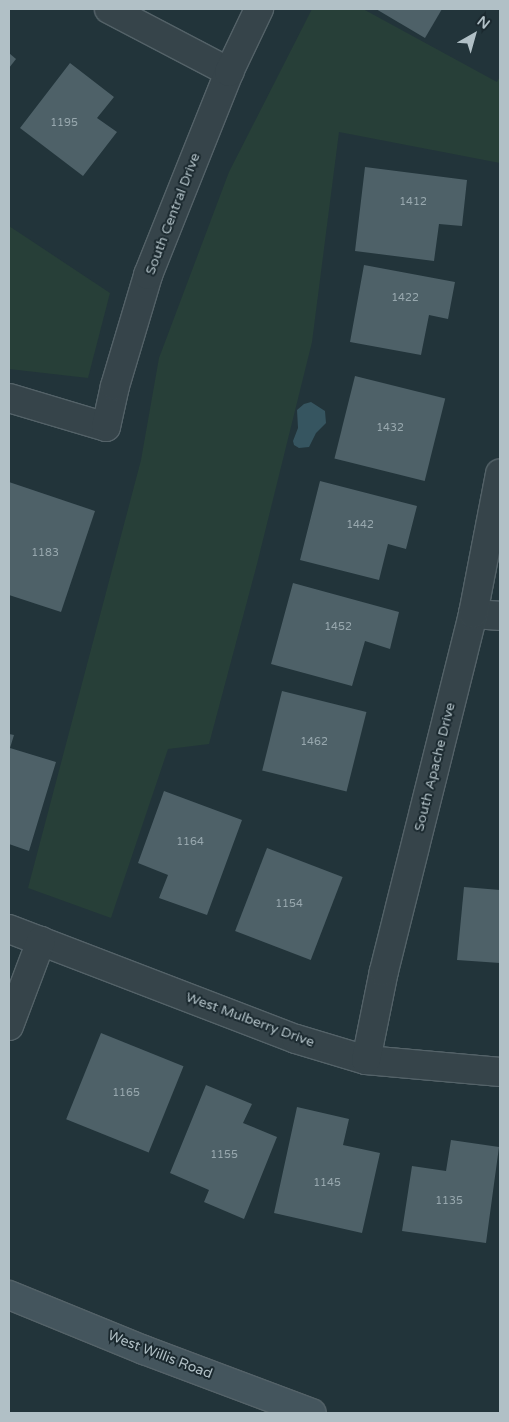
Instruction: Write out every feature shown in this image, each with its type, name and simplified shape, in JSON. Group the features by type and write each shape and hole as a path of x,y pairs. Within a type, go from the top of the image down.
{"street":[{"path":"110,9 229,72"},
{"name":"South Central Drive","path":"9,398 106,427 115,386 148,275 229,72 259,9"},
{"name":"South Apache Drive","path":"366,1060 384,971 473,614 500,474"},
{"path":"473,614 500,616"},
{"name":"West Mulberry Drive","path":"9,929 296,1038 366,1060 500,1072"},
{"path":"9,1026 41,941"},
{"name":"West Willis Road","path":"9,1295 144,1350 312,1413"}],"green space":[{"path":"312,9 363,9 497,82 500,76 500,163 339,132 312,342 257,564 209,744 168,749 111,918 28,888 141,460 159,358 229,172"},
{"path":"9,226 110,293 88,378 9,369"}],"water":[{"path":"311,402 325,411 326,423 316,433 309,447 299,448 294,445 293,441 298,428 297,410 304,404"}],"building":[{"path":"376,9 442,9 425,38"},
{"path":"9,53 16,59 9,68"},
{"path":"70,63 114,97 97,118 117,132 83,176 20,128"},
{"path":"365,167 467,180 462,226 439,224 434,261 355,251"},
{"path":"364,265 455,282 448,319 429,315 421,355 350,342"},
{"path":"355,376 445,398 425,481 334,458"},
{"path":"320,481 417,506 406,549 388,544 379,580 300,560"},
{"path":"9,482 95,511 61,612 9,595"},
{"path":"293,583 399,612 390,649 365,641 352,686 271,664"},
{"path":"282,691 366,712 347,792 262,771"},
{"path":"9,734 14,735 10,748 56,762 29,851 9,844"},
{"path":"164,791 242,820 207,915 159,898 168,875 138,863"},
{"path":"267,848 343,877 311,960 235,931"},
{"path":"464,887 500,890 500,963 457,960"},
{"path":"101,1033 184,1066 149,1153 66,1119"},
{"path":"206,1085 252,1104 243,1123 277,1137 244,1219 204,1202 209,1190 170,1173"},
{"path":"297,1107 349,1119 343,1145 380,1153 362,1233 274,1213"},
{"path":"451,1140 499,1147 486,1243 402,1231 412,1166 446,1171"}]}
